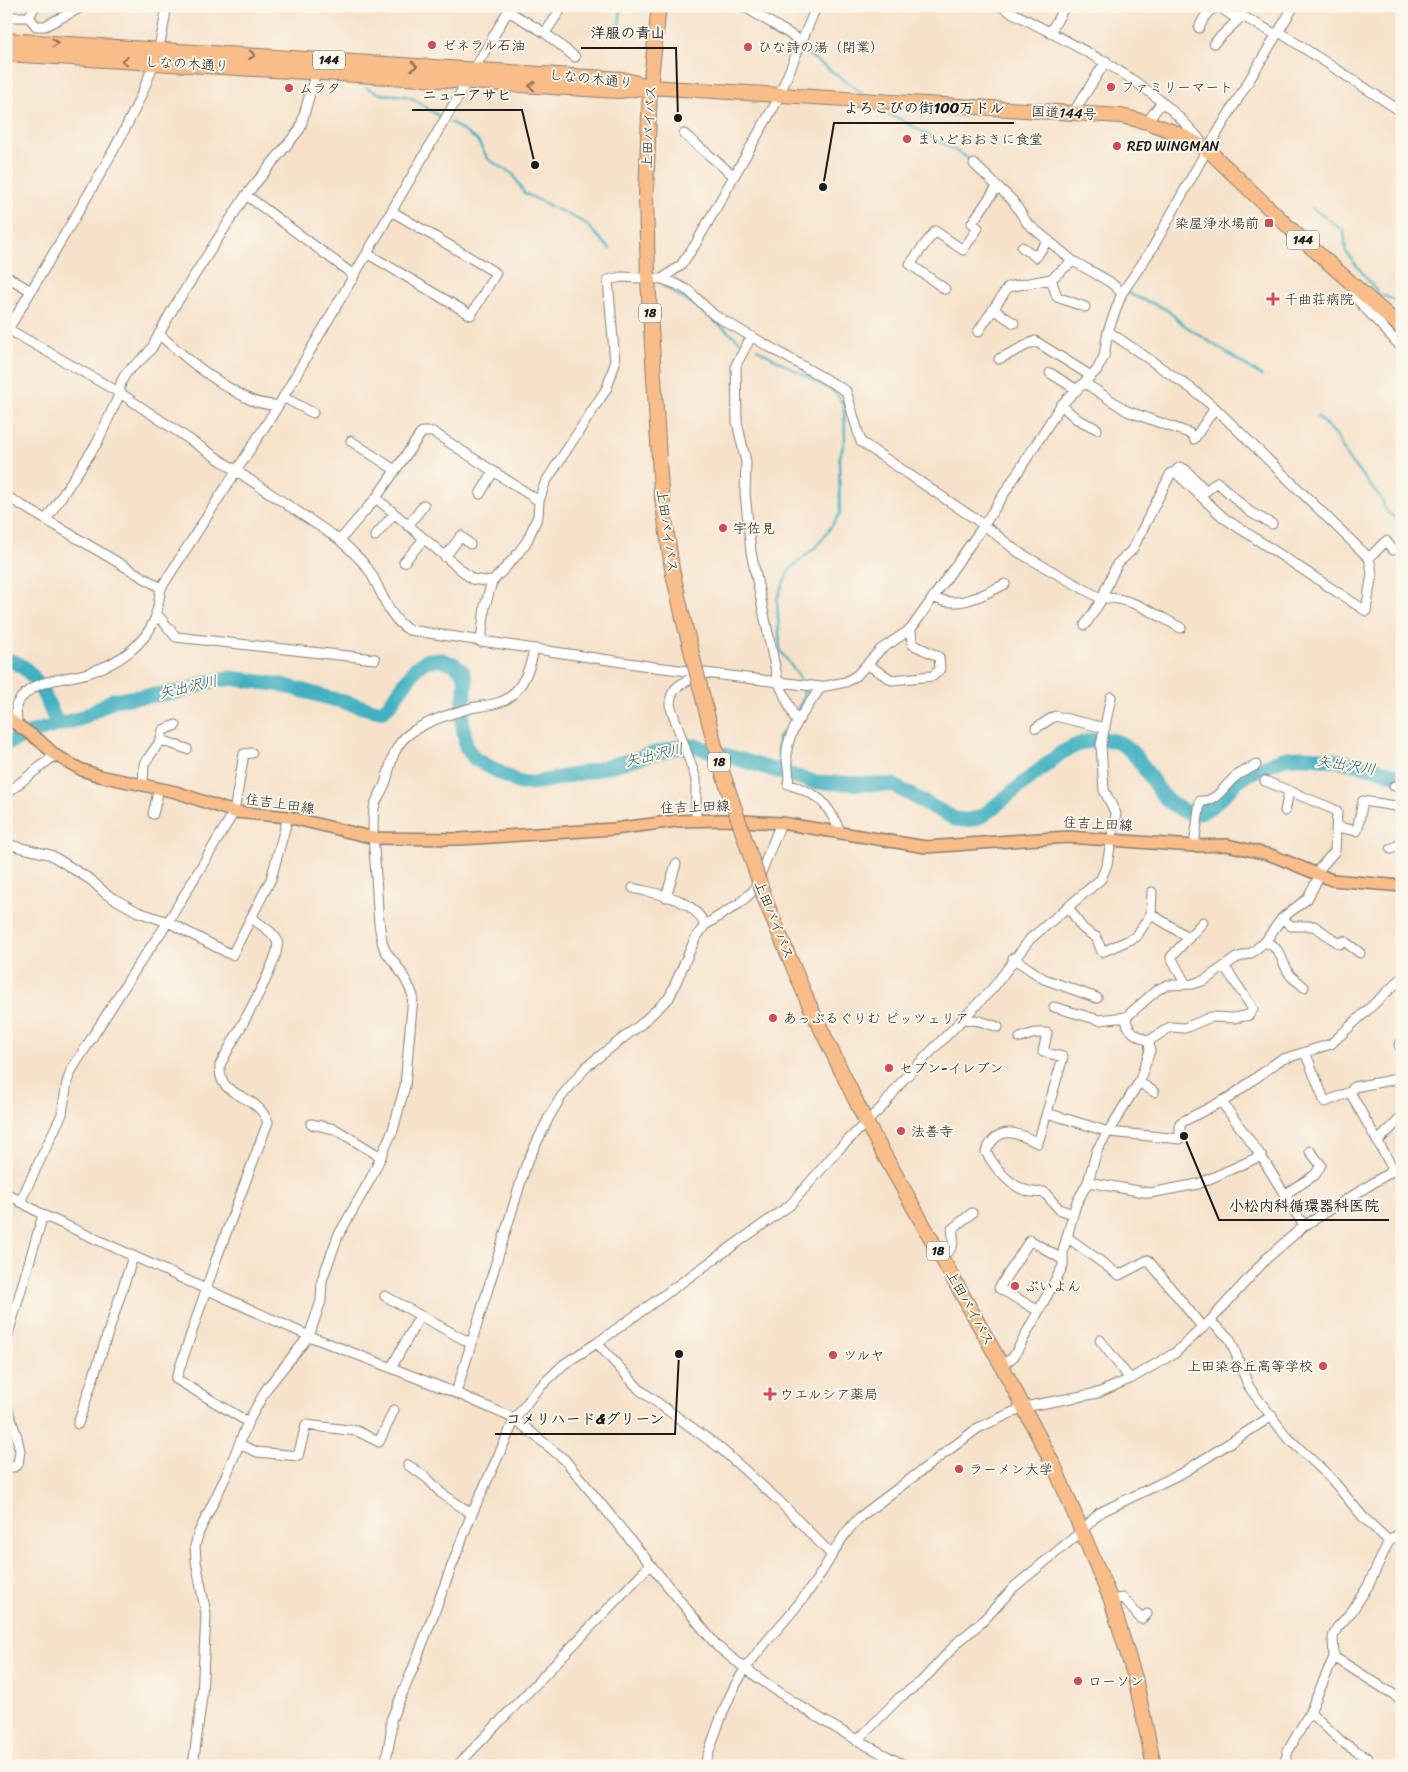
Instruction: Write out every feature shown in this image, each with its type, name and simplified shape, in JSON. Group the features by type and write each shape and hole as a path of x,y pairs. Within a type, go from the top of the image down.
{"highway":[{"name":"上田バイパス","path":"659,6 650,87 646,196 648,279 660,491 672,569 720,762 766,902 808,1002 866,1122 1024,1407 1082,1531 1110,1600 1135,1678 1154,1766"},
{"name":"しなの木通り","path":"6,40 316,72 471,75"},
{"name":"しなの木通り","path":"6,54 155,56 471,75 619,91 650,87"},
{"name":"国道144号","path":"650,87 1120,116 1147,122 1174,132 1207,149 1357,289 1402,328"}],"main road":[{"name":"住吉上田線","path":"6,717 40,741 55,755 82,770 100,776 159,788 234,812 288,817 374,838 460,840 614,829 696,820 781,823 926,847 1068,837 1112,838 1194,846 1226,845 1271,856 1319,877 1332,880 1402,886"}],"street":[{"path":"29,17 35,6"},
{"path":"29,17 36,26 45,26 84,6"},
{"path":"166,6 162,35 155,56 118,143 32,291 7,330 120,393 340,540 370,571 382,598 405,627 419,633 481,642 655,667 822,687 846,682 868,665 880,650 910,629 984,525 1061,406 1088,379 1101,362 1108,331 1122,293 1152,249 1207,149 1294,6"},
{"path":"545,33 563,6"},
{"path":"743,6 803,42"},
{"path":"662,279 686,259 734,176 779,95 818,6"},
{"path":"1000,6 1106,61 1162,102 1183,121 1207,149"},
{"path":"1050,33 1065,6"},
{"path":"1200,28 1204,17 1212,8 1218,7 1234,17 1243,11"},
{"path":"20,726 16,706 37,686 57,678 86,673 117,661 134,648 154,619 161,588 278,406 354,279 510,9 575,57"},
{"path":"1243,11 1402,112"},
{"path":"1214,43 1243,11"},
{"path":"6,17 29,17"},
{"path":"1073,113 1106,61"},
{"path":"46,520 97,443 120,393 119,385 128,371 151,350 174,307 246,195 300,129 316,72"},
{"path":"1147,122 1162,102"},
{"path":"684,134 734,176"},
{"path":"974,164 1013,201 1026,222 1073,260 1110,282 1122,293"},
{"path":"946,289 910,264 935,231 962,250 978,228 972,222 997,187"},
{"path":"246,195 351,273 354,279"},
{"path":"368,254 470,315 496,273 393,212"},
{"path":"1022,247 1036,257 1048,240"},
{"path":"978,332 1008,287 1051,279 1073,260"},
{"path":"6,276 32,291"},
{"path":"481,642 485,606 492,582 527,541 538,516 539,501 545,483 607,388 615,363 608,280 621,277 662,279 688,291 714,314 846,391 861,442 984,525 1018,552 1100,598 1114,597 1126,600 1181,628"},
{"path":"1051,279 1057,297 1085,307"},
{"path":"1357,289 1353,295 1402,348"},
{"path":"993,309 1014,323"},
{"path":"1108,331 1192,389 1214,408 1369,558 1372,573 1366,611 1224,518 1175,472"},
{"path":"159,334 179,352 219,381 253,401 278,406"},
{"path":"751,337 736,365 737,422 746,462 745,492 751,552 778,682 797,723"},
{"path":"999,359 1035,341 1088,379 1126,411 1191,436 1214,408"},
{"path":"1050,373 1077,390"},
{"path":"283,397 313,413"},
{"path":"1061,406 1077,419 1097,430"},
{"path":"340,540 376,498 422,432 433,432 539,501"},
{"path":"350,440 395,470"},
{"path":"1085,624 1099,604 1100,598 1117,564 1132,550 1171,473 1180,467 1186,470 1206,491 1217,482 1250,512 1272,524"},
{"path":"480,494 493,472"},
{"path":"6,496 161,588"},
{"path":"376,498 472,578 492,582"},
{"path":"408,526 424,505"},
{"path":"375,536 394,514"},
{"path":"445,556 461,536 470,544"},
{"path":"404,562 424,539"},
{"path":"1369,558 1386,541 1393,550"},
{"path":"933,597 950,602 962,602 1005,584"},
{"path":"156,613 176,637 375,659"},
{"path":"868,665 892,680 933,676 940,669 939,657 912,644 910,629"},
{"path":"193,1766 202,1696 206,1614 195,1546 199,1532 248,1422 267,1388 309,1336 321,1301 322,1280 338,1236 381,1157 393,1130 405,1086 413,996 409,985 385,950 381,935 377,906 374,838 376,800 386,780 387,769 400,742 418,728 455,713 501,702 514,693 531,663 534,649"},
{"path":"696,820 696,779 670,705 672,692 678,685 709,672"},
{"path":"822,687 797,723 787,749 790,767 788,784 807,790 827,806 840,832"},
{"path":"385,1766 391,1734 391,1720 414,1666 443,1585 472,1514 515,1419 535,1392 564,1364 597,1343 790,1204 884,1105 924,1058 993,988 1013,958 1030,939 1105,873 1116,814 1104,790 1101,745 1112,697"},
{"path":"1036,728 1055,716 1105,730"},
{"path":"143,784 144,764 161,740 163,730 176,725"},
{"path":"161,740 187,749"},
{"path":"20,1202 62,1114 67,1082 72,1070 137,967 168,922 234,812 244,754 252,753"},
{"path":"6,794 55,755"},
{"path":"1194,846 1200,801 1206,802 1217,795 1237,775 1256,765"},
{"path":"1054,1006 1099,1020 1126,1017 1157,990 1167,985 1193,984 1205,980 1265,942 1282,918 1302,904 1319,877 1320,868 1334,851 1337,812 1265,781"},
{"path":"153,814 159,788"},
{"path":"1285,811 1289,792"},
{"path":"1337,828 1357,831 1363,801 1395,806"},
{"path":"6,844 51,855 91,880 106,894 138,912 168,922 232,955 271,879 288,817"},
{"path":"456,1393 526,1165 549,1117 561,1096 587,1066 640,1025 669,998 694,939 705,925 740,903 754,890 781,823"},
{"path":"1392,849 1402,843"},
{"path":"666,897 676,864"},
{"path":"633,888 691,906 701,916 705,925"},
{"path":"1068,907 1073,912 1079,928 1096,936 1102,952 1136,937 1151,914 1152,892"},
{"path":"1151,914 1189,938"},
{"path":"248,1422 176,1380 208,1290 217,1257 268,1122 257,1105 225,1087 219,1079 220,1065 272,966 279,948 276,938 252,918"},
{"path":"1282,918 1291,926 1314,926 1340,944 1344,941 1360,954"},
{"path":"1185,983 1171,957 1202,922"},
{"path":"1265,942 1274,945 1279,951 1290,975 1304,987"},
{"path":"1013,958 1044,979 1097,998"},
{"path":"1149,1041 1170,1026 1185,1028 1211,1017 1234,1018 1249,1015 1253,1008 1225,967"},
{"path":"1048,1113 1109,1132 1180,1139 1180,1123 1221,1102 1280,1060 1330,1044 1402,978"},
{"path":"1126,1017 1126,1023 1132,1032 1149,1041"},
{"path":"964,1019 980,1021 998,1027"},
{"path":"1020,1038 1035,1033 1047,1033 1043,1052 1063,1058 1048,1113 1038,1143 1009,1132 1001,1134 990,1144 986,1152 992,1163 1022,1191 1033,1194 1044,1192 1059,1209 1072,1214"},
{"path":"1002,1366 1014,1356 1062,1266 1072,1214 1088,1182 1097,1150 1139,1082 1150,1051 1149,1041"},
{"path":"1402,1042 1400,1045 1402,1048"},
{"path":"1305,1052 1325,1102 1350,1092 1354,1087 1383,1082 1402,1074"},
{"path":"1139,1082 1154,1092"},
{"path":"1350,1092 1393,1170"},
{"path":"1221,1102 1261,1156 1304,1226"},
{"path":"1378,1141 1402,1117"},
{"path":"312,1124 335,1129 381,1157"},
{"path":"1285,1194 1315,1175 1321,1165 1310,1151"},
{"path":"1088,1182 1150,1192 1198,1184 1261,1156"},
{"path":"704,1766 726,1707 745,1669 804,1599 820,1576 846,1530 860,1516 978,1428 1024,1407 1098,1393 1130,1379 1175,1353 1210,1321 1267,1258 1304,1226 1402,1165"},
{"path":"6,1193 43,1215 309,1336 456,1393 515,1419 565,1460 717,1646 745,1669 809,1713 857,1741 906,1766"},
{"path":"941,1257 953,1248 952,1229 972,1213"},
{"path":"6,1341 43,1215"},
{"path":"1067,1237 1119,1275 1148,1260 1203,1328"},
{"path":"1037,1310 999,1288 1030,1240 1063,1260"},
{"path":"78,1424 133,1257"},
{"path":"385,1296 472,1344"},
{"path":"391,1368 420,1316"},
{"path":"1210,1321 1230,1339 1248,1387 1286,1436 1329,1476 1363,1517 1389,1542"},
{"path":"1100,1340 1130,1379"},
{"path":"597,1343 640,1390 720,1448 778,1500 831,1554"},
{"path":"6,1404 20,1451 18,1464 6,1467"},
{"path":"239,1444 257,1452 298,1456 306,1425 357,1431 378,1442 394,1410"},
{"path":"857,1741 899,1698 921,1682 959,1641 982,1622 1014,1588 1082,1531 1099,1513 1184,1472 1272,1416"},
{"path":"408,1465 427,1478 441,1493 472,1514"},
{"path":"1284,1766 1288,1751 1310,1712 1334,1657 1333,1637 1335,1632 1368,1586 1389,1542 1402,1532"},
{"path":"457,1766 650,1565"},
{"path":"1110,1600 1123,1598 1141,1619 1147,1614"},
{"path":"1334,1657 1393,1694 1402,1702"},
{"path":"1310,1712 1342,1742 1367,1758"}],"waterway":[{"path":"619,29 621,6"},
{"path":"802,50 862,93"},
{"path":"366,87 379,93 403,95 412,98 443,119"},
{"path":"881,113 898,118 975,162"},
{"path":"450,122 477,140 488,159 513,174 524,193 585,223 610,249"},
{"path":"1312,208 1344,231 1346,252 1379,294 1402,303"},
{"path":"1084,262 1111,278"},
{"path":"663,286 697,307 740,341"},
{"path":"1127,293 1166,309 1184,325 1262,376"},
{"path":"757,349 836,393 844,406 845,439 839,460 840,514 818,545 789,570 777,599 780,650 800,678"},
{"path":"1317,416 1336,435 1347,457 1381,498 1387,512 1402,522"},
{"path":"6,660 16,663 32,676 44,694 57,724"},
{"name":"矢出沢川","path":"6,744 33,732 82,718 113,700 180,692 209,682 231,678 282,685 382,711 389,705 416,668 427,660 442,660 454,664 463,672 466,681 462,717 466,747 475,759 519,783 535,783 587,772 678,747 695,746 814,782 893,785 955,819 967,820 985,814 1061,753 1089,741 1110,740 1126,747 1138,759 1159,790 1172,804 1188,812 1197,813 1212,806 1244,776 1282,759 1309,757 1342,761 1390,773 1402,778"},
{"path":"797,710 803,699 804,691"},
{"path":"778,769 778,737 789,726"}],"place":[{"name":"ゼネラル石油","path":"432,45"},
{"name":"ひな詩の湯（閉業）","path":"748,47"},
{"name":"ファミリーマート","path":"1111,87"},
{"name":"ムラタ","path":"289,88"},
{"name":"洋服の青山","path":"678,118"},
{"name":"まいどおおきに食堂","path":"907,139"},
{"name":"RED WINGMAN","path":"1117,146"},
{"name":"ニューアサヒ","path":"535,165"},
{"name":"よろこびの街100万ドル","path":"823,187"},
{"name":"染屋浄水場前","path":"1269,223"},
{"name":"千曲荘病院","path":"1273,299"},
{"name":"宇佐見","path":"723,528"},
{"name":"あっぷるぐりむ ピッツェリア","path":"773,1018"},
{"name":"セブン-イレブン","path":"889,1068"},
{"name":"法善寺","path":"901,1131"},
{"name":"小松内科循環器科医院","path":"1184,1136"},
{"name":"ぶいよん","path":"1015,1286"},
{"name":"コメリハード&グリーン","path":"679,1354"},
{"name":"ツルヤ","path":"833,1355"},
{"name":"上田染谷丘高等学校","path":"1323,1366"},
{"name":"ウエルシア薬局","path":"770,1394"},
{"name":"ラーメン大学","path":"959,1469"},
{"name":"ローソン","path":"1078,1681"}]}
